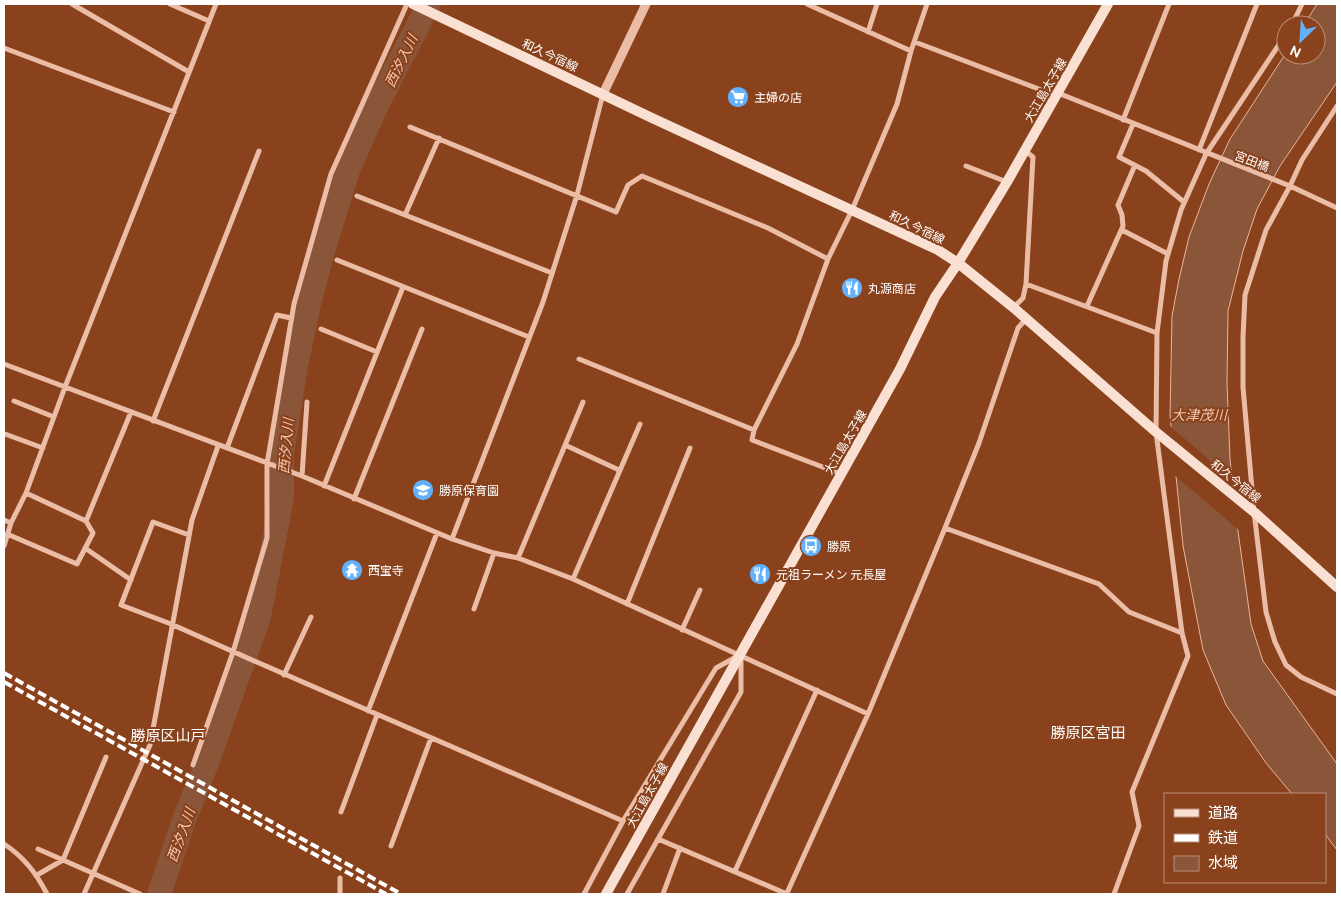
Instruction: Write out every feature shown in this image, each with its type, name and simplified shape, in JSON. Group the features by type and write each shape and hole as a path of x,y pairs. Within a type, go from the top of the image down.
{"main road":[{"name":"和久今宿線","path":"413,4 938,250 958,263 1014,308 1156,432 1254,512 1337,587"},
{"name":"大江島太子線","path":"606,894 900,369 935,297 1007,182 1108,4"}],"street":[{"path":"72,4 189,72"},
{"path":"170,4 210,21"},
{"path":"4,546 7,534 26,493 65,387 216,4"},
{"path":"193,765 233,652 266,538 267,464 294,304 331,174 407,4"},
{"path":"452,539 530,337 552,273 577,195 603,94 646,4"},
{"path":"807,4 911,50"},
{"path":"868,32 877,4"},
{"path":"841,474 752,440 754,430 797,344 828,258 852,210 897,104 911,50 927,4"},
{"path":"1123,120 1169,4"},
{"path":"1199,150 1257,4"},
{"name":"宮田橋","path":"915,42 1057,94 1290,186 1337,208"},
{"path":"4,48 174,112"},
{"path":"1114,894 1139,826 1132,792 1188,656 1182,633 1156,432 1157,333 1168,254 1184,202 1206,154 1276,49"},
{"path":"1337,106 1302,160 1266,230 1245,295 1243,337 1243,387 1254,512 1266,612 1275,642 1286,665 1301,676 1337,694"},
{"path":"1133,124 1119,157 1146,171 1184,202"},
{"path":"410,127 616,212 628,185 642,176 768,228 828,258"},
{"path":"405,215 439,138"},
{"path":"153,421 259,150"},
{"path":"1014,308 1023,298 1026,284 1034,157 1024,150"},
{"path":"1087,306 1122,230 1122,215 1118,206 1136,165"},
{"path":"966,166 1007,182"},
{"path":"357,196 552,273"},
{"path":"1122,230 1168,254"},
{"path":"337,260 530,337"},
{"path":"1026,284 1157,333"},
{"path":"324,486 404,287"},
{"path":"227,448 277,315 291,318"},
{"path":"658,838 787,894 868,714 979,443 1018,328 1026,319"},
{"path":"321,329 377,352"},
{"path":"354,499 422,329"},
{"path":"579,359 754,430"},
{"path":"4,364 302,476 452,539 494,553 518,558 573,578 682,630 868,714"},
{"path":"14,401 54,418"},
{"path":"302,476 307,402"},
{"path":"518,558 583,402"},
{"path":"86,521 131,412"},
{"path":"573,578 640,424"},
{"path":"5,434 43,448"},
{"path":"565,445 619,470"},
{"path":"84,894 150,745 171,624 192,520 218,446"},
{"path":"627,604 690,448"},
{"path":"7,534 77,564 93,533 86,521 26,493"},
{"path":"4,520 11,524"},
{"path":"189,536 153,522 121,605 171,624 623,821"},
{"path":"945,528 1099,584 1129,612 1182,633"},
{"path":"368,711 437,533"},
{"path":"85,548 130,580"},
{"path":"474,609 494,553"},
{"path":"682,630 700,590"},
{"path":"284,674 311,617"},
{"path":"584,894 623,821 716,668 741,655"},
{"path":"626,894 741,692 741,655"},
{"path":"735,871 817,690"},
{"path":"341,812 377,715"},
{"path":"391,846 431,738"},
{"path":"37,875 63,860 106,757"},
{"path":"4,844 24,859 37,875 47,894"},
{"path":"664,894 680,848"},
{"path":"38,849 140,894"},
{"path":"340,878 340,894"}],"water":[{"name":"大津茂川","path":"1317,4 1337,4 1337,82 1280,166 1257,209 1243,251 1228,311 1227,383 1230,459 1251,624 1263,661 1337,764 1337,850 1326,835 1326,793 1291,793 1266,763 1226,705 1203,650 1183,546 1170,416 1172,316 1189,237 1209,184 1230,139 1278,65 1326,65 1326,15 1310,15"}],"pier":[{"path":"1169,425 1235,482 1240,531 1173,474"}],"waterway":[{"name":"西汐入川","path":"159,894 184,820 207,763 259,617 282,498 282,454 296,366 322,255 348,170 376,107 429,4"}],"railway":[{"path":"4,673 401,894"},
{"path":"4,682 386,894"}],"place":[{"name":"主婦の店","path":"738,97"},
{"name":"丸源商店","path":"852,288"},
{"name":"勝原保育園","path":"423,490"},
{"name":"勝原","path":"811,546"},
{"name":"西宝寺","path":"352,570"},
{"name":"元祖ラーメン 元長屋","path":"760,574"}],"district":[{"name":"勝原区宮田","path":"1088,732"},
{"name":"勝原区山戸","path":"168,735"}]}
